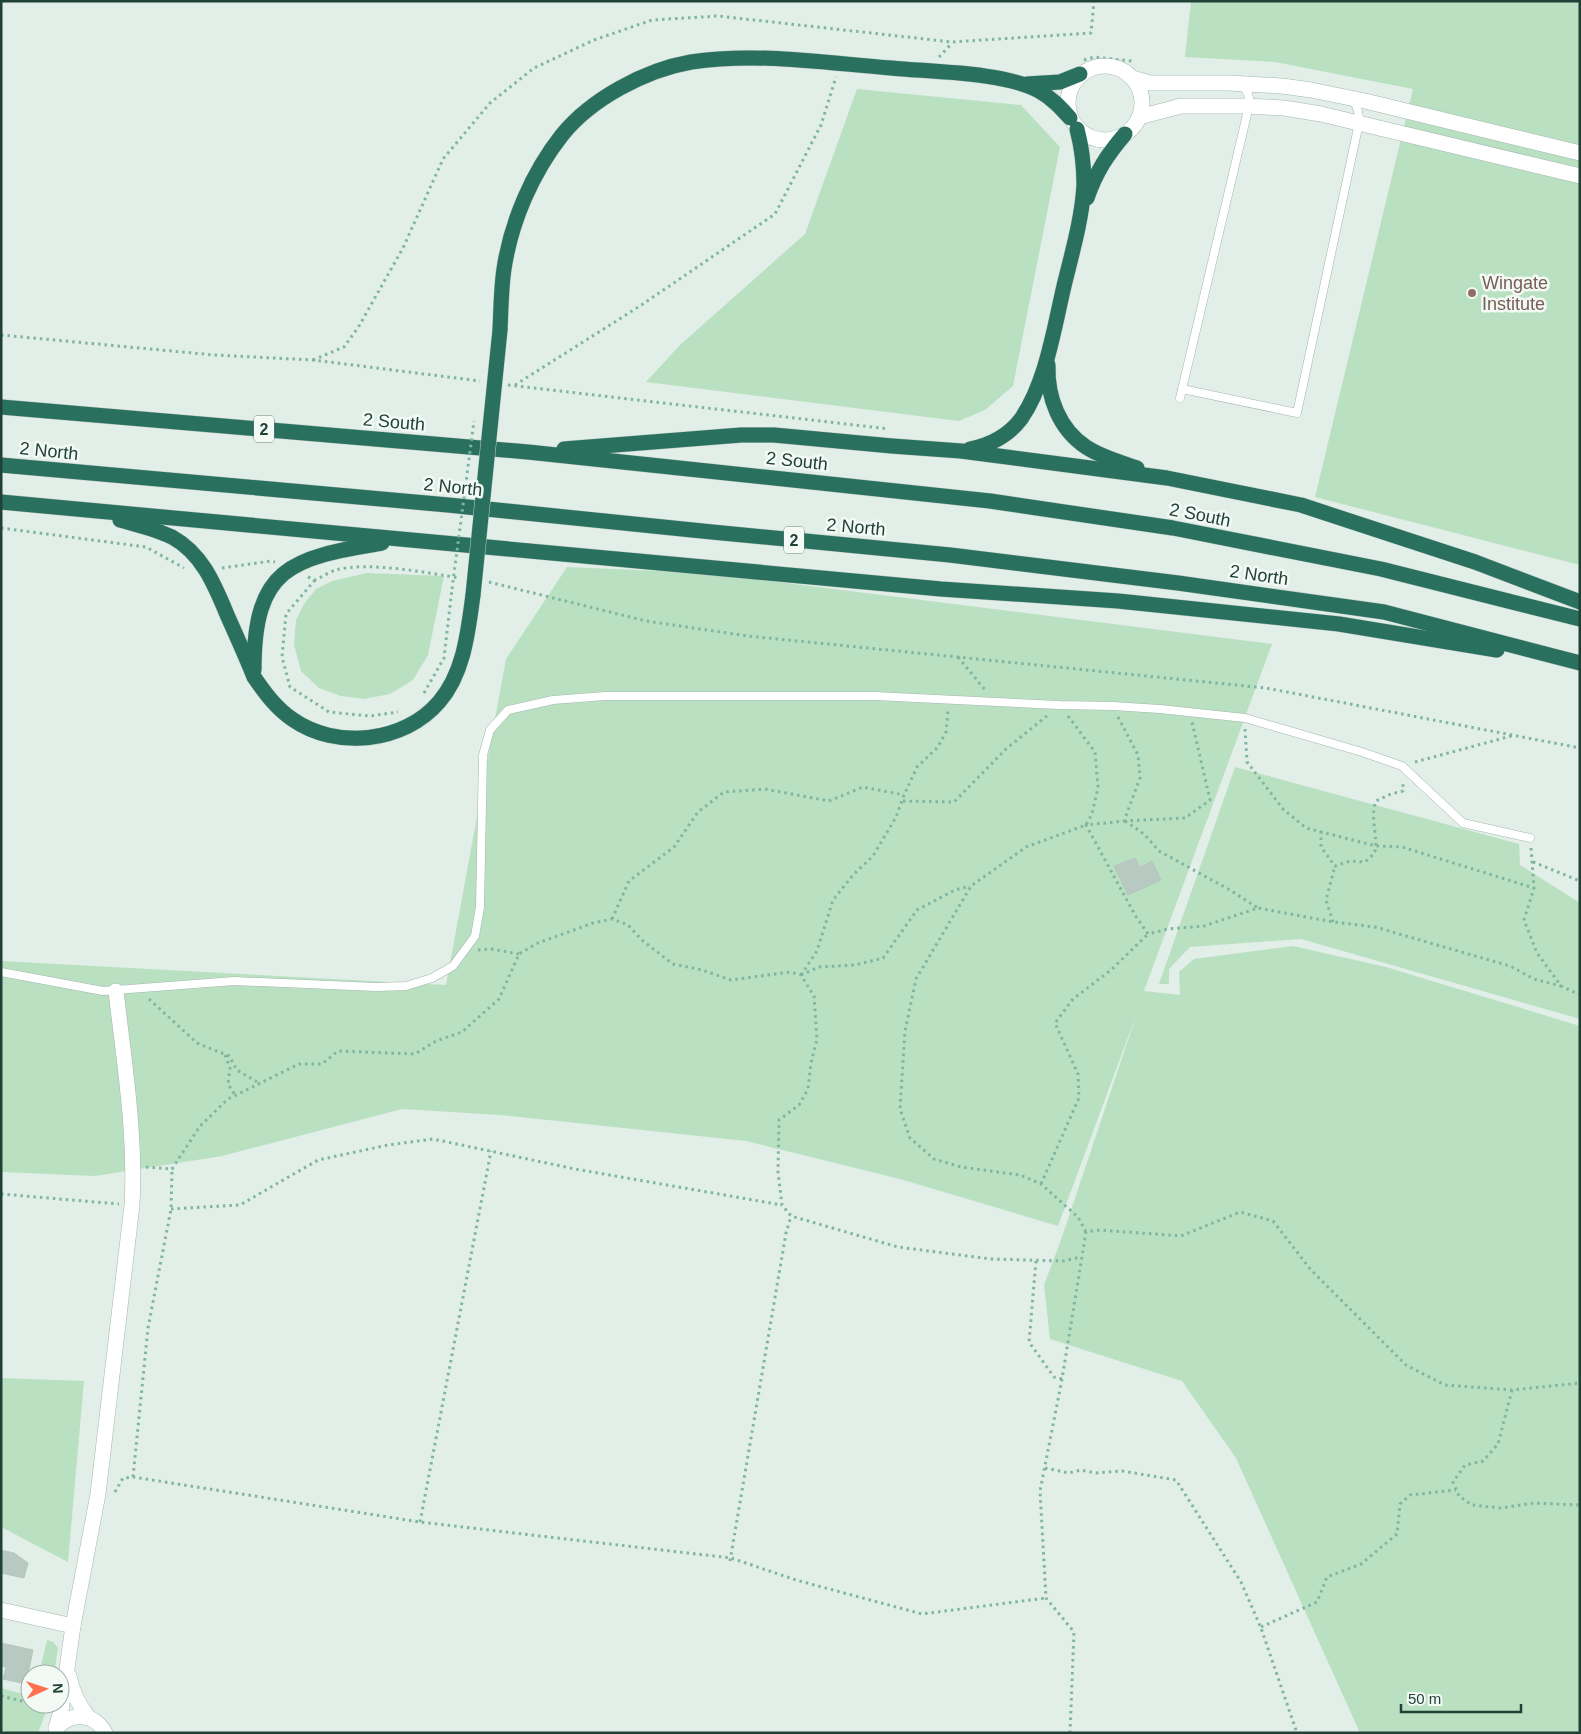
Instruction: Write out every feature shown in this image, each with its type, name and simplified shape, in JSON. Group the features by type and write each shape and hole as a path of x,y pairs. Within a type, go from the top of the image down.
{"highway":[{"path":"85,510 157,530 186,546 198,558 207,570 254,677 263,691 292,719 309,728 329,735 349,738 368,738 409,726 424,717 439,702 450,686 459,667 465,645 473,595 500,330 504,270 513,229 524,198 562,134 593,105 625,84 658,71 690,62 732,58 770,58 972,75 1025,84 1060,82 1079,68"},
{"path":"1025,84 1055,101 1074,124 1084,168 1080,216"},
{"path":"961,451 994,442 1007,433 1020,420 1037,388 1048,352 1080,216 1104,159 1125,134"},
{"path":"1048,352 1048,373 1052,399 1070,434 1087,448 1167,478"},
{"name":"2 South","path":"1,407 528,452 990,501 1173,528 1382,570 1580,619"},
{"path":"528,452 740,434 774,435 961,451 1167,478 1301,505 1475,562 1580,602"},
{"name":"2 North","path":"1,465 448,505 940,554 1148,579 1384,612 1580,663"},
{"path":"1,502 941,589 1118,601 1348,626 1580,663"},
{"path":"254,677 255,636 261,607 275,582 290,569 316,557 405,539"}],"street":[{"path":"1135,72 1142,105 1140,117 1133,128 1112,140 1099,140 1087,136 1074,124 1067,106 1068,94 1079,68 1103,65 1115,67 1126,72 1135,72 1150,83 1240,83 1282,86 1351,98 1580,153"},
{"path":"1140,117 1181,106 1284,108 1321,114 1580,176"},
{"path":"68,1664 73,1626 98,1494 132,1205 132,1166 126,1076 116,990"},
{"path":"1,1610 73,1626"},
{"path":"70,1682 71,1689 88,1718"},
{"path":"55,1730 60,1714"},
{"path":"55,1730 62,1722 79,1716 96,1722 105,1733"}],"lane":[{"path":"1180,398 1249,106 1250,96 1240,83"},
{"path":"1182,389 1297,413 1359,123 1359,113 1351,98"},
{"path":"1,972 103,991 234,981 376,987 406,986 432,978 453,966 475,936 480,907 483,755 490,730 508,710 553,700 605,696 866,696 1113,706 1245,718 1362,752 1402,766 1463,823 1530,838"}],"path":[{"path":"312,360 344,347 359,326 403,248 443,159 490,103 534,68 594,40 652,20 718,16 952,42 1091,33 1094,1"},
{"path":"934,64 952,42"},
{"path":"1079,68 1094,56 1132,61 1135,72"},
{"path":"515,386 640,306 775,214 820,125 840,64"},
{"path":"1,335 214,355 312,360 486,382"},
{"path":"479,381 480,371"},
{"path":"505,385 896,431"},
{"path":"418,699 425,693 444,658 474,421"},
{"path":"1,528 146,547 190,571 271,561 315,580"},
{"path":"405,712 370,716 329,712 290,686 282,657 286,614 315,580 336,570 360,566 418,571 462,578"},
{"path":"480,581 646,621 748,636 1266,688 1580,748"},
{"path":"958,657 996,702"},
{"path":"801,975 816,951 833,900 873,856 896,818 917,767 938,747 946,732 950,700"},
{"path":"903,801 954,802 1006,749 1059,705 1095,752 1098,787 1092,814 1086,825"},
{"path":"1113,706 1138,755 1140,778 1124,821"},
{"path":"1046,1598 922,1614 796,1580 731,1559 420,1522 133,1477 148,1328 171,1209 172,1170 200,1126 228,1100 299,1064 322,1064 338,1051 415,1054 436,1041 462,1032 499,999 519,954 538,943 593,923 612,919 628,925 643,942 673,964 702,970 731,980 790,972 801,975 819,967 855,965 883,958 917,910 955,890 970,886 1026,847 1086,825 1185,818 1210,800 1190,713"},
{"path":"1245,718 1247,762 1283,809 1306,828 1376,846 1402,847 1534,888"},
{"path":"1335,866 1350,861 1365,862 1374,853 1376,846 1372,810 1376,801 1403,791 1402,766 1516,735"},
{"path":"612,919 629,881 674,847 698,812 724,792 765,789 829,801 864,787 904,795"},
{"path":"1124,821 1144,834 1158,851 1230,890 1258,908 1333,922 1375,927 1403,934 1510,966 1534,980 1561,986 1580,995"},
{"path":"1086,825 1148,934"},
{"path":"1321,831 1321,847 1335,866"},
{"path":"1530,838 1534,888 1524,920 1537,953 1561,986"},
{"path":"1533,862 1580,881"},
{"path":"1333,922 1326,900 1335,866"},
{"path":"970,886 916,979 905,1031 900,1109 910,1138 934,1159 961,1167 1020,1175 1041,1184 1078,1217 1086,1232 1062,1379 1040,1491 1046,1598 1074,1632 1070,1733"},
{"path":"1041,1184 1079,1098 1078,1074 1055,1023 1073,999 1111,970 1148,934 1168,929 1204,926 1258,908"},
{"path":"465,952 491,949 519,954"},
{"path":"801,975 814,996 817,1038 808,1089 799,1105 779,1120 778,1172 782,1205 791,1216 898,1247 991,1259 1063,1261 1081,1256"},
{"path":"138,988 197,1044 229,1056 237,1070 259,1083"},
{"path":"225,1055 230,1068 228,1084 235,1096"},
{"path":"171,1209 240,1205 318,1160 388,1145 433,1139 575,1169 782,1205"},
{"path":"420,1522 491,1151"},
{"path":"132,1166 172,1170"},
{"path":"1,1194 132,1205"},
{"path":"1086,1232 1100,1230 1181,1236 1240,1212 1273,1221 1311,1270 1406,1365 1445,1385 1512,1390 1580,1383"},
{"path":"731,1559 786,1233 791,1216"},
{"path":"1036,1261 1029,1342 1054,1378 1062,1379"},
{"path":"1512,1390 1498,1444 1484,1461 1465,1465 1453,1482 1459,1496 1472,1505 1501,1508 1534,1502 1580,1505"},
{"path":"1045,1468 1069,1473 1081,1470 1096,1473 1122,1471 1176,1480 1241,1582 1261,1628 1297,1733"},
{"path":"1261,1628 1317,1602 1327,1577 1361,1564 1398,1534 1400,1504 1410,1495 1456,1490"},
{"path":"1,1696 20,1701"}],"green space":[{"name":"Wingate Institute","path":"1191,1 1580,1 1580,565 1315,497 1413,89 1275,62 1185,57"},
{"path":"857,89 1021,105 1060,147 1013,386 985,410 959,421 646,382 680,345 805,234"},
{"path":"567,567 707,573 1272,644 1144,991 1180,995 1179,972 1194,959 1293,946 1386,967 1580,1026 1580,1733 1360,1733 1236,1458 1182,1381 1050,1339 1044,1285 1061,1240 1137,1013 1058,1226 900,1179 746,1141 500,1115 402,1109 222,1156 95,1176 1,1172 1,961 446,985 506,659"},
{"path":"367,573 444,576 428,655 413,680 390,694 364,699 341,696 319,688 301,671 294,645 296,620 304,604 316,589 332,581"},
{"path":"1235,767 1519,844 1520,865 1580,903 1580,1019 1301,939 1190,947 1169,969 1169,984 1159,984"},
{"path":"1,1378 84,1381 68,1562 1,1527"},
{"path":"47,1640 53,1642 58,1648 56,1664 41,1664"},
{"path":"1,1688 20,1693 20,1714 45,1714 38,1733 9,1733 1,1730"}],"building":[{"path":"1135,858 1140,867 1152,861 1161,880 1128,895 1114,866"},
{"path":"1,1550 14,1553 28,1563 24,1578 1,1573"},
{"path":"1,1643 33,1650 30,1664 20,1664 20,1683 3,1679 6,1667 1,1666"}],"place":[{"name":"Wingate Institute","path":"1472,293"}]}
